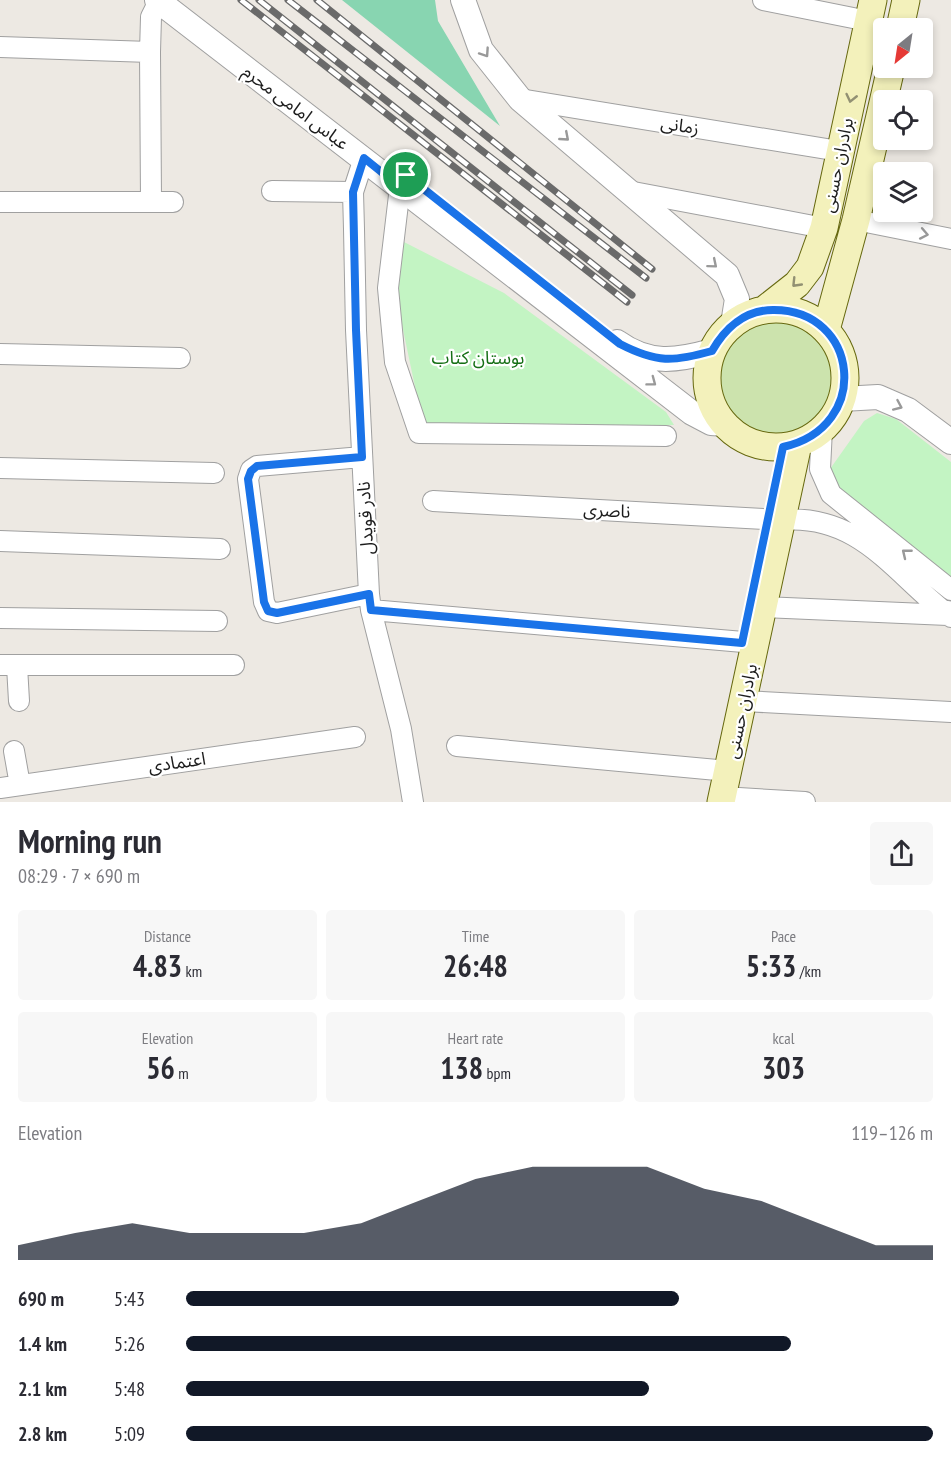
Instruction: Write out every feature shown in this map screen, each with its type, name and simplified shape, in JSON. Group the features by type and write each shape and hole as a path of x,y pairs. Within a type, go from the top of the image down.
{"main road":[{"path":"902,18 906,0"},
{"name":"برادران حسنی","path":"764,310 797,284 810,267 824,228 839,151 872,57 870,10"},
{"name":"برادران حسنی","path":"826,330 856,220 889,78"},
{"path":"764,310 786,310 808,317 826,330 843,362 845,381 842,399 834,415 811,438 790,445 754,444 740,437 725,424 714,408 708,390 707,370 712,351 720,336 733,324 747,315 764,310"},
{"name":"برادران حسنی","path":"719,780 743,700 745,643 763,607 772,523 790,445"}],"street":[{"path":"151,201 150,52 152,17 163,0"},
{"name":"عباس امامی محرم","path":"163,0 364,158 403,181 692,413 711,423 725,424"},
{"name":"عباس امامی محرم","path":"163,0 620,344 643,356 664,360 686,359 712,351"},
{"path":"463,0 481,50 520,99 727,275 737,298 733,324"},
{"path":"763,0 870,10"},
{"path":"0,47 150,52"},
{"name":"زمانی","path":"520,99 839,151"},
{"name":"نادر قویدل","path":"364,158 353,192 356,330 370,602 401,729 413,802"},
{"path":"403,181 387,288 395,362 418,433 666,436"},
{"path":"272,190 353,192"},
{"path":"628,191 824,228"},
{"path":"0,202 173,202"},
{"path":"856,220 951,239"},
{"path":"0,354 180,358"},
{"path":"842,399 878,397 908,410 951,442"},
{"path":"763,607 949,616 951,590 831,494 820,469 822,429"},
{"path":"362,457 257,466 251,471 248,479 249,490 264,602 268,611 277,613 370,602 745,643"},
{"path":"0,468 214,473"},
{"name":"ناصری","path":"433,501 772,523 799,519 847,531 876,550 949,616"},
{"path":"0,541 220,549"},
{"path":"0,618 218,621"},
{"path":"19,701 9,665 234,665"},
{"path":"743,700 951,712"},
{"name":"اعتمادی","path":"0,788 355,736"},
{"path":"457,746 719,780 805,802"},
{"path":"14,751 20,785"}],"green space":[{"path":"342,0 435,0 438,21 500,126"},
{"name":"بوستان کتاب","path":"404,242 504,293 666,412 674,425 423,425 397,301"},
{"path":"775,319 798,323 817,336 830,355 834,378 830,401 817,420 798,433 775,437 752,433 733,420 720,401 716,378 720,355 733,336 752,323"},
{"path":"877,413 896,419 951,462 951,579 837,490 830,469 864,421"}],"railway":[{"path":"241,0 627,302"},
{"path":"259,0 632,295"},
{"path":"288,0 646,278"},
{"path":"317,0 652,269"}],"route":[{"path":"364,158 400,187 406,175 620,344 643,356 664,360 686,359 712,351 720,336 733,324 747,315 764,310 786,310 808,317 826,330 843,362 845,381 842,399 834,415 811,438 783,447 742,643 371,610 369,594 277,613 268,611 264,602 248,479 251,471 257,466 362,457 353,192 364,158"}]}
